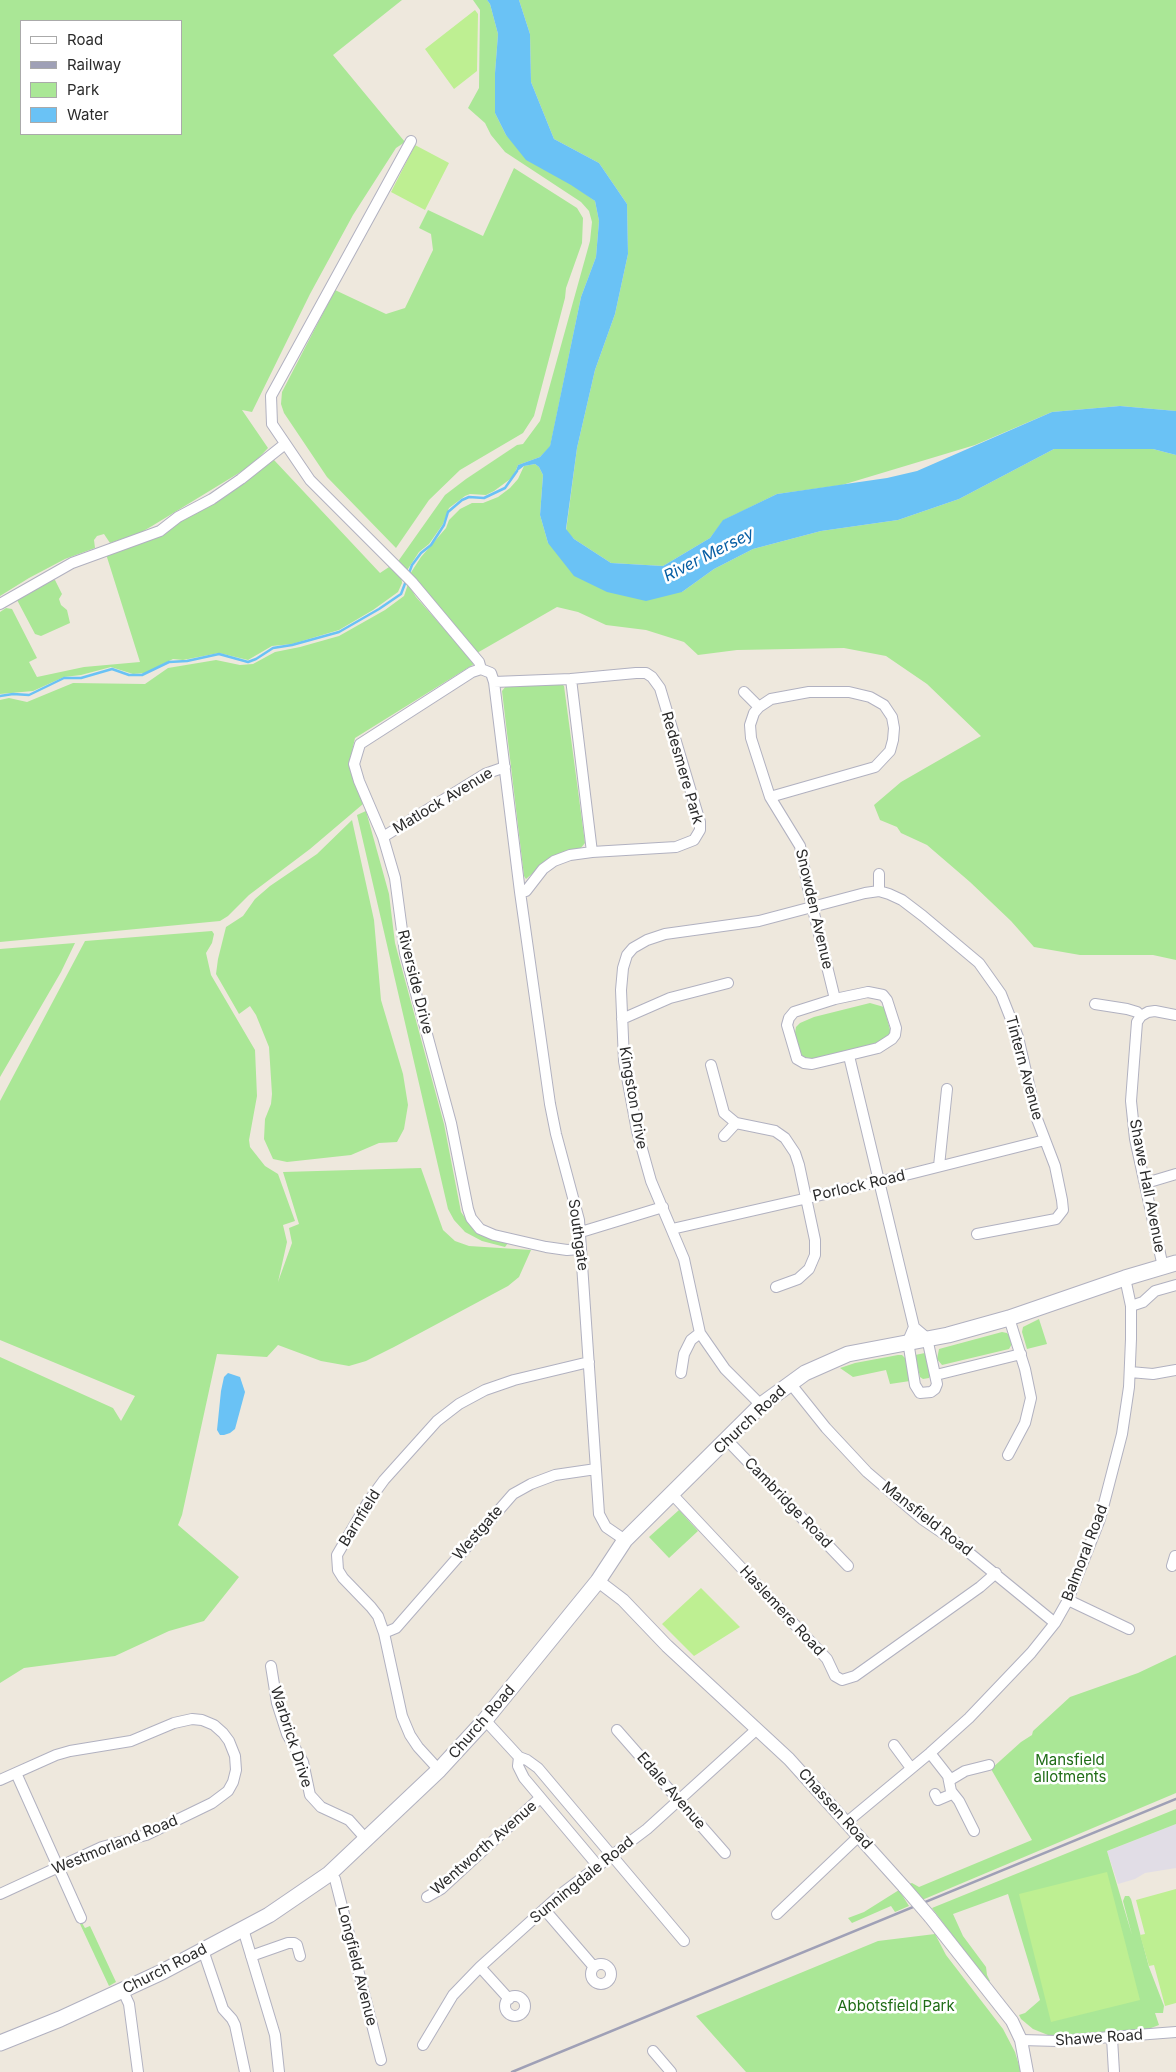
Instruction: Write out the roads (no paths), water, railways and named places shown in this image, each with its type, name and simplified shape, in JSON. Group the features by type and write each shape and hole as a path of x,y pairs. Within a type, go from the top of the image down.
{"main road":[{"name":"Church Road","path":"0,2043 123,1991 203,1950 269,1916 329,1874 439,1770 485,1720 598,1581 625,1540 762,1405 790,1383 820,1365 848,1354 908,1341 948,1335 1009,1318 1125,1278 1170,1265"}],"street":[{"path":"411,141 271,396 272,424 310,480 412,582 479,662 481,669 491,673 494,682 520,892"},
{"path":"0,604 72,563 160,531 178,517 212,499 241,479 285,444"},
{"name":"Riverside Drive","path":"481,669 472,672 360,744 354,764 359,781 383,837 398,894 405,953 451,1123 471,1218 480,1229 494,1235 546,1247 567,1250 581,1249"},
{"name":"Redesmere Park","path":"494,682 571,679 636,672 646,673 657,682 700,822 698,835 687,844 676,847 592,852 554,860 526,891 520,892"},
{"path":"571,679 592,852"},
{"path":"744,692 759,706 788,695 809,692 849,692 870,697 884,705 892,717 894,728 890,752 875,767 770,797"},
{"name":"Snowden Avenue","path":"759,706 754,713 750,725 751,738 770,797 800,846 835,999"},
{"name":"Matlock Avenue","path":"383,837 484,774 505,767"},
{"path":"813,906 879,891 879,874"},
{"name":"Tintern Avenue","path":"879,891 902,900 979,964 990,976 1004,1000 1018,1036 1037,1119 1055,1166 1062,1200 1062,1212 1056,1219 977,1234"},
{"name":"Southgate","path":"520,892 550,1104 581,1232 601,1520 606,1527 625,1540"},
{"name":"Kingston Drive","path":"762,1405 725,1369 700,1333 684,1259 651,1181 637,1131 624,1061 622,1019 623,968 627,956 633,948 646,940 689,929 759,921 813,906"},
{"path":"622,1019 670,998 728,983"},
{"path":"868,992 883,995 887,1000 896,1028 896,1035 878,1048 812,1064 804,1063 797,1059 787,1025 789,1018 794,1012 835,999 868,992"},
{"path":"1095,1004 1127,1009 1137,1012 1141,1016 1155,1011 1176,1015"},
{"name":"Shawe Hall Avenue","path":"1141,1016 1137,1022 1136,1031 1132,1101 1136,1140 1146,1183 1170,1265"},
{"path":"849,1056 914,1327 927,1338 936,1375 935,1389 931,1392 920,1393 916,1385 908,1341 914,1327"},
{"path":"711,1065 724,1113 736,1123 775,1131 785,1138 795,1153 815,1240 815,1254 809,1269 798,1279 776,1287"},
{"path":"939,1166 947,1089"},
{"path":"724,1136 736,1123"},
{"name":"Porlock Road","path":"672,1229 878,1182 1045,1140"},
{"path":"1146,1183 1176,1174"},
{"path":"581,1232 662,1207"},
{"name":"Balmoral Road","path":"847,1822 969,1718 1021,1665 1055,1623 1068,1600 1090,1547 1110,1487 1122,1434 1130,1372 1131,1306 1125,1278"},
{"path":"1131,1306 1143,1302 1155,1291 1176,1285"},
{"path":"1008,1456 1026,1423 1031,1398 1029,1382 1009,1318"},
{"path":"681,1373 684,1354 691,1340 700,1333"},
{"path":"936,1375 1021,1354"},
{"name":"Barnfield","path":"439,1770 418,1747 402,1716 384,1633 378,1616 343,1578 336,1562 338,1555 374,1494 403,1458 437,1421 459,1404 485,1390 514,1380 589,1362"},
{"path":"1130,1372 1153,1374 1176,1370"},
{"name":"Mansfield Road","path":"790,1383 826,1428 868,1472 922,1519 996,1573 1055,1623"},
{"name":"Cambridge Road","path":"727,1440 848,1566"},
{"name":"Westgate","path":"384,1633 396,1628 513,1494 531,1484 555,1475 596,1469"},
{"name":"Haslemere Road","path":"671,1494 827,1659 835,1676 842,1680 854,1676 980,1587 996,1573"},
{"name":"Chassen Road","path":"598,1581 623,1600 667,1646 794,1764 905,1888 1006,2013 1021,2040 1027,2072"},
{"path":"1068,1600 1129,1629"},
{"name":"Warbrick Drive","path":"271,1664 277,1703 288,1734 303,1762 310,1795 320,1807 349,1820 366,1839"},
{"name":"Westmorland Road","path":"0,1894 102,1847 146,1835 212,1803 228,1791 233,1782 236,1763 233,1749 223,1733 214,1725 202,1720 192,1719 174,1723 130,1741 56,1755 16,1773"},
{"path":"485,1720 519,1757 538,1768 684,1941"},
{"name":"Sunningdale Road","path":"423,2045 453,1995 480,1967 544,1910 647,1829 757,1729"},
{"name":"Edale Avenue","path":"617,1730 725,1853"},
{"path":"894,1745 911,1768"},
{"path":"930,1753 946,1772 950,1780 952,1794 959,1801 975,1831"},
{"path":"519,1757 518,1766 524,1778 598,1866"},
{"path":"950,1780 965,1771 989,1765"},
{"path":"0,1780 16,1773 81,1918"},
{"path":"935,1794 938,1800 952,1794"},
{"name":"Wentworth Avenue","path":"427,1897 441,1889 540,1798"},
{"path":"777,1914 859,1836"},
{"name":"Longfield Avenue","path":"329,1874 335,1879 381,2060"},
{"path":"544,1910 594,1967"},
{"path":"243,1929 275,2035 279,2072"},
{"path":"251,1956 288,1943 297,1945 300,1956"},
{"path":"203,1950 223,2009 235,2025 245,2072"},
{"path":"480,1967 509,1998"},
{"path":"123,1991 130,2009 138,2072"},
{"name":"Shawe Road","path":"1021,2040 1058,2041 1176,2032"},
{"path":"1112,2038 1114,2072"},
{"path":"653,2051 671,2072"}],"water":[{"name":"River Mersey","path":"487,0 519,0 530,34 531,82 554,139 599,163 627,204 628,254 615,314 595,370 577,448 566,529 574,539 611,563 663,566 710,538 723,520 777,494 887,478 917,471 1052,412 1120,406 1176,411 1176,455 1153,449 1054,449 959,499 898,520 821,531 753,549 714,569 682,592 646,601 607,592 574,576 548,543 540,515 543,475 539,467 535,464 524,466 515,473 518,465 540,457 550,446 581,297 596,257 599,221 595,201 526,160 506,135 495,113 495,73 498,34 490,4"},
{"path":"228,1373 240,1377 245,1392 235,1429 230,1433 220,1435 217,1430 221,1391 224,1377"}],"waterway":[{"path":"409,573 412,565 421,553 431,545 444,525 448,512 462,500 469,497 484,498 505,488 517,471"},
{"path":"0,696 13,694 29,695 64,678 81,678 112,669 129,675 142,675 169,662 187,661 219,654 248,662 273,648 292,645 339,632 401,594 406,581"}],"railway":[{"path":"512,2072 1176,1799"}],"park label":[{"name":"Mansfield allotments","path":"1070,1768"},
{"name":"Abbotsfield Park","path":"896,2006"}]}
